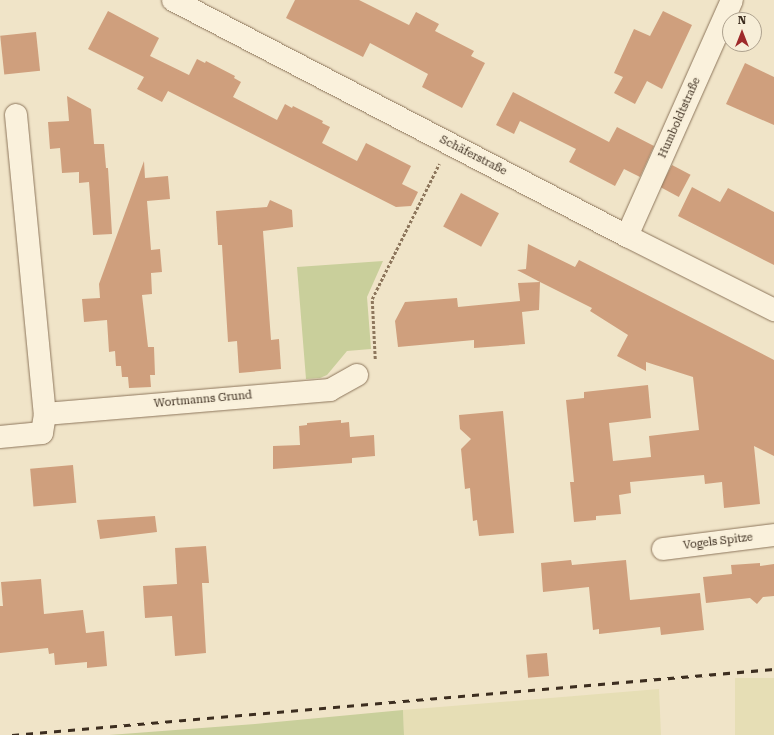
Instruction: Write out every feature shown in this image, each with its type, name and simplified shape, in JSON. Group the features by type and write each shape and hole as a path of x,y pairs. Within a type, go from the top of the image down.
{"street":[{"name":"Schäferstraße","path":"173,0 627,236 774,310"},
{"name":"Humboldtstraße","path":"627,236 732,0"},
{"path":"0,437 42,433 45,414 16,115"},
{"name":"Wortmanns Grund","path":"45,414 330,390 357,375"},
{"name":"Vogels Spitze","path":"663,549 774,536"}],"path":[{"path":"357,375 376,358 372,299 449,144"}],"shaded area":[{"path":"735,678 774,678 774,735 735,735"},
{"path":"659,689 661,735 404,735 403,710"}],"green space":[{"path":"383,261 367,297 371,349 347,351 327,375 320,378 306,379 297,267"},
{"path":"403,710 404,735 109,735 255,724"}],"building":[{"path":"295,0 359,0 409,25 416,12 439,24 435,31 474,51 471,56 485,63 462,108 422,87 428,74 370,43 363,57 286,18"},
{"path":"108,11 159,38 150,56 189,75 197,59 205,63 206,61 235,76 234,78 241,82 233,97 277,120 285,104 292,108 293,106 323,121 322,123 330,127 322,143 357,161 366,143 411,166 402,184 418,192 411,206 396,207 168,91 162,102 137,89 144,77 88,49"},
{"path":"663,11 692,25 662,89 647,81 635,104 614,93 623,77 614,73 634,29 650,36"},
{"path":"36,32 40,71 4,75 0,36"},
{"path":"745,63 774,77 774,125 726,104"},
{"path":"513,92 609,142 617,127 654,146 640,177 624,169 615,186 569,162 576,149 520,121 514,134 496,125"},
{"path":"67,96 91,109 94,144 104,144 106,168 108,168 112,234 93,235 89,182 79,183 79,172 62,173 60,148 50,149 48,122 69,121"},
{"path":"144,161 145,178 168,176 170,199 147,201 151,250 160,249 162,272 151,273 152,294 142,295 148,347 154,347 155,375 150,375 151,387 129,388 128,377 122,377 121,366 116,366 115,351 109,352 107,320 84,322 82,299 100,298 99,284"},
{"path":"672,165 691,175 679,197 660,187"},
{"path":"692,187 720,202 728,188 774,212 774,265 678,216"},
{"path":"461,193 499,213 481,247 443,227"},
{"path":"270,200 292,210 293,227 263,231 271,340 279,339 281,369 239,373 237,341 228,342 222,245 218,245 216,211 267,207"},
{"path":"528,244 575,267 579,260 774,360 774,456 754,446 760,504 724,508 722,482 705,484 704,475 630,482 631,493 619,495 621,514 596,516 596,520 574,522 570,482 574,482 566,400 584,398 584,392 648,385 651,418 609,423 613,461 651,457 649,436 699,430 693,377 646,362 646,371 617,356 628,335 590,311 592,308 517,270 526,269"},
{"path":"540,282 539,310 522,312 525,344 474,348 474,340 398,347 395,321 405,302 457,298 458,307 520,301 518,283"},
{"path":"503,411 514,533 479,536 477,520 473,521 470,488 465,489 461,449 471,439 460,429 459,415"},
{"path":"341,420 341,423 349,422 350,437 374,435 375,456 352,458 352,463 273,469 273,446 300,445 299,426 307,425 307,423"},
{"path":"73,465 76,503 33,507 30,469"},
{"path":"155,516 157,532 100,539 97,520"},
{"path":"206,546 209,583 202,583 206,653 175,656 172,616 145,618 143,586 177,584 175,548"},
{"path":"571,560 572,565 626,560 630,600 700,593 704,630 661,635 660,627 599,634 599,629 593,630 589,587 543,592 541,563"},
{"path":"760,563 760,566 774,564 774,596 763,597 757,604 750,598 706,603 703,577 732,574 731,565"},
{"path":"41,579 44,614 83,610 86,633 104,631 107,666 87,668 87,662 55,665 54,653 49,654 48,648 0,653 0,606 3,606 1,582"},
{"path":"547,653 549,676 528,678 526,655"}],"railway":[{"path":"12,735 774,669"}]}
